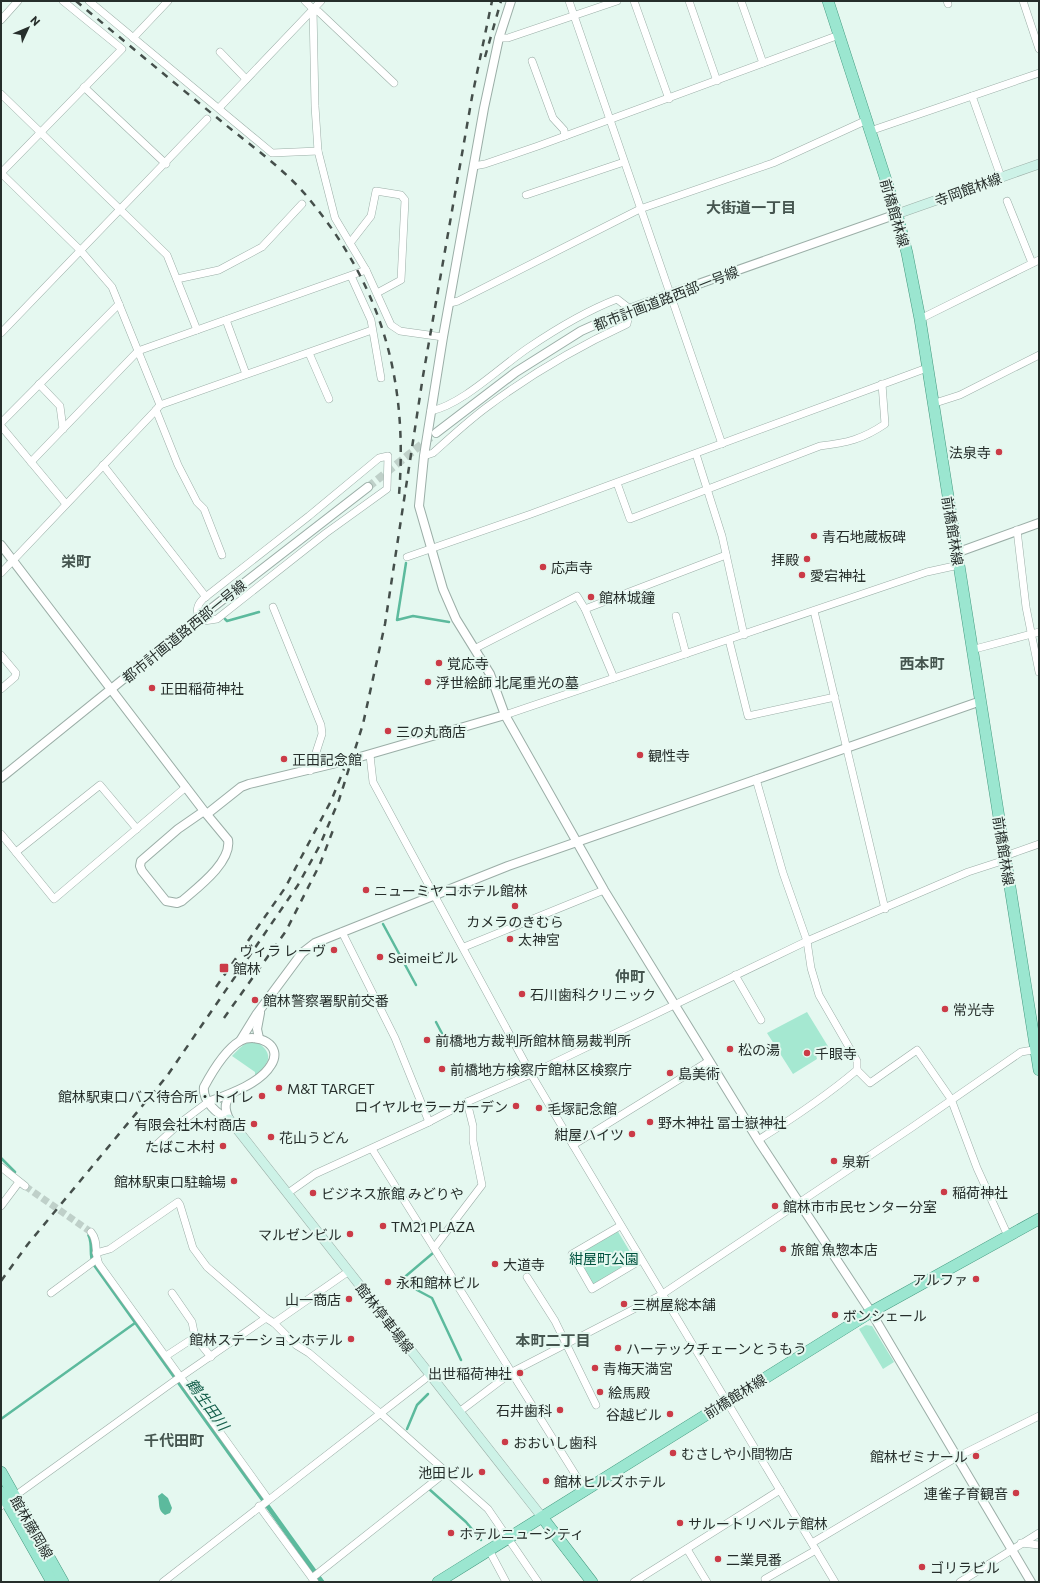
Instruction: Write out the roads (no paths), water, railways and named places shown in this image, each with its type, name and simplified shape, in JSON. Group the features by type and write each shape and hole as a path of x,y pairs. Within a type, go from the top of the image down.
{"main road":[{"name":"前橋館林線","path":"828,1 897,214 907,253 920,319 971,650 981,701 1005,858 1038,1049 1039,1070"},
{"name":"寺岡館林線","path":"897,214 1039,164"},
{"name":"館林停車場線","path":"229,1119 542,1517"},
{"name":"前橋館林線","path":"438,1582 726,1401 871,1312 1039,1219"},
{"name":"館林藤岡線","path":"1,1472 6,1499 52,1582"},
{"name":"館林藤岡線","path":"6,1499 63,1582"},
{"path":"542,1517 592,1582"}],"street":[{"path":"1,20 18,1"},
{"path":"63,1 122,49 1,173 80,250 112,287 138,351 178,465 197,502 204,509 222,555"},
{"path":"89,1 272,153 318,151"},
{"path":"133,38 168,1"},
{"path":"305,1 313,9 319,12 394,83"},
{"path":"219,108 321,1"},
{"path":"511,1 498,38 443,337 424,456 419,506 443,589 456,619 476,648 490,674 505,715 604,890 758,1140 871,1312 1031,1582"},
{"path":"569,1 722,444"},
{"path":"498,38 508,38 617,1"},
{"path":"634,1 668,99"},
{"path":"689,1 717,81"},
{"path":"741,1 763,63"},
{"path":"1022,1 1039,49"},
{"path":"313,9 315,106 318,151 335,218 366,270 391,326 395,329 443,337"},
{"path":"474,166 485,164 565,136 840,35"},
{"path":"220,52 246,79"},
{"path":"532,62 553,118 564,130 565,136"},
{"path":"870,131 1039,73"},
{"path":"84,87 166,164"},
{"path":"1,94 167,255 197,330"},
{"path":"972,96 1001,177"},
{"path":"1,333 80,250 166,164 207,119"},
{"path":"450,303 458,301 640,209 774,163 867,120"},
{"path":"526,195 624,162"},
{"path":"350,244 371,216 376,191 401,195 404,197 406,200 401,280 377,293"},
{"path":"920,319 1036,261 1007,200"},
{"path":"177,279 219,270 262,247 302,204"},
{"name":"都市計画道路西部一号線","path":"436,433 535,358 581,331 630,309 670,294 897,214"},
{"path":"32,462 138,351 366,270"},
{"path":"351,276 370,320 381,378"},
{"path":"424,456 433,453 486,408 557,358 627,324 630,309 617,300 600,306 529,348 477,386 444,407 431,411"},
{"path":"66,504 1,424 119,304"},
{"path":"226,320 246,374"},
{"path":"1,573 158,407 246,374 372,330"},
{"path":"309,353 328,399"},
{"path":"932,404 960,395 1039,355"},
{"path":"407,557 617,483 927,368"},
{"path":"39,384 60,406 63,429"},
{"path":"617,483 630,519 820,446 845,444 870,434 885,424 882,384"},
{"path":"696,454 722,536 744,634"},
{"path":"388,456 386,489 326,533 216,619 204,621 199,618 197,612 198,604 206,597 309,516 379,458 388,456"},
{"path":"103,465 206,597"},
{"name":"都市計画道路西部一号線","path":"1,778 199,618 368,486"},
{"path":"956,553 1039,523"},
{"path":"1017,530 1026,607 1032,630 1031,634 1039,672"},
{"path":"1,545 205,813 228,840 228,850 212,874 182,901 177,903 166,901 142,871 140,866 141,861 178,829 205,813 241,787 370,755 505,715 927,572 959,565"},
{"path":"585,609 726,555"},
{"path":"476,648 577,596 585,609 614,678"},
{"path":"273,607 322,725 322,734 310,771"},
{"path":"814,611 885,909"},
{"path":"676,616 686,654"},
{"path":"971,650 1039,632"},
{"path":"729,640 748,716 835,697"},
{"path":"1,655 16,674 15,677 1,689"},
{"path":"229,1119 222,1116 208,1102 204,1095 204,1087 229,1051 240,1042 262,1009 307,948 342,932 508,866 981,701"},
{"path":"370,755 373,782 433,895 464,947 531,1074 620,1226 835,1582"},
{"path":"756,779 783,873 807,941 811,968 819,995 857,1061 857,1070 870,1083 917,1050 952,1099 977,1168 1008,1236"},
{"path":"16,852 100,785 137,829"},
{"path":"1,834 54,899 186,788"},
{"path":"288,1193 315,1174 430,1122 468,1102 531,1074 807,941 885,909 968,872 1039,844"},
{"path":"464,947 604,890"},
{"path":"342,932 395,1038 430,1122"},
{"path":"735,975 761,1020"},
{"path":"259,1038 258,1022 262,1009"},
{"path":"154,1147 180,1123 208,1102 235,1092 269,1069 273,1061 274,1050 259,1038 254,1037 240,1042"},
{"path":"459,1412 512,1372 661,1294 1021,1052 1038,1049"},
{"path":"573,1145 709,1061"},
{"path":"758,1140 798,1115 857,1070"},
{"path":"229,1119 225,1109 225,1102 235,1092"},
{"path":"434,1248 482,1185 473,1141 474,1126 468,1102"},
{"path":"372,1149 585,1490"},
{"path":"1,1166 22,1184 1,1206"},
{"path":"51,1293 95,1259 178,1202 193,1248 207,1267 266,1318 274,1323 296,1345 309,1353 380,1413 488,1509 538,1582"},
{"path":"620,1226 572,1254 592,1289 641,1260"},
{"path":"91,1232 95,1237 95,1259 166,1356 178,1379 315,1577 446,1472"},
{"path":"274,1323 348,1271"},
{"path":"527,1277 566,1344 596,1405"},
{"path":"172,1293 192,1322 195,1337 211,1357"},
{"path":"6,1499 266,1318"},
{"path":"166,1356 195,1337"},
{"path":"163,1582 264,1502 430,1375"},
{"path":"765,1579 957,1457 1039,1416"},
{"path":"634,1582 780,1490"},
{"path":"960,1582 1012,1548 1039,1533"},
{"path":"1021,1543 1039,1545"},
{"path":"687,1549 707,1582"},
{"path":"489,1550 506,1582"}],"waterway":[{"path":"406,563 397,620 413,616 449,622"},
{"path":"225,619 227,621 259,612"},
{"path":"383,924 416,985"},
{"path":"436,1022 448,1045"},
{"name":"鶴生田川","path":"1,1158 15,1172"},
{"path":"433,1253 400,1281 432,1298 461,1360"},
{"path":"1,1419 135,1323"},
{"path":"407,1429 417,1405 428,1394"},
{"path":"429,1489 466,1522 481,1540"}],"tunnel":[{"path":"368,487 436,433"},
{"path":"25,1186 91,1232"}],"railway":[{"path":"76,1 279,168 310,200 335,234 356,268 373,303 385,338 394,375 399,414 401,454 399,495"},
{"path":"1,1281 28,1244 167,1076 298,885 320,845 339,800 363,724 385,624 423,376 472,97 492,1"},
{"path":"485,57 501,1"},
{"path":"216,987 285,888 331,801 344,769"},
{"path":"224,1018 286,931 320,864 335,825"}],"place":[{"name":"法泉寺","path":"999,452"},
{"name":"青石地蔵板碑","path":"814,536"},
{"name":"拝殿","path":"807,559"},
{"name":"応声寺","path":"543,567"},
{"name":"愛宕神社","path":"802,575"},
{"name":"館林城鐘","path":"591,597"},
{"name":"覚応寺","path":"439,663"},
{"name":"浮世絵師 北尾重光の墓","path":"428,682"},
{"name":"正田稲荷神社","path":"152,688"},
{"name":"三の丸商店","path":"388,731"},
{"name":"観性寺","path":"640,755"},
{"name":"正田記念館","path":"284,759"},
{"name":"ニューミヤコホテル館林","path":"366,890"},
{"name":"カメラのきむら","path":"515,906"},
{"name":"太神宮","path":"510,939"},
{"name":"ヴィラ レーヴ","path":"334,950"},
{"name":"Seimeiビル","path":"380,957"},
{"name":"館林","path":"224,968"},
{"name":"石川歯科クリニック","path":"522,994"},
{"name":"館林警察署駅前交番","path":"255,1000"},
{"name":"常光寺","path":"945,1009"},
{"name":"前橋地方裁判所館林簡易裁判所","path":"427,1040"},
{"name":"松の湯","path":"730,1049"},
{"name":"千眼寺","path":"807,1053"},
{"name":"前橋地方検察庁館林区検察庁","path":"442,1069"},
{"name":"島美術","path":"670,1073"},
{"name":"M&T TARGET","path":"279,1088"},
{"name":"館林駅東口バス待合所・トイレ","path":"262,1096"},
{"name":"ロイヤルセラーガーデン","path":"516,1106"},
{"name":"毛塚記念館","path":"539,1108"},
{"name":"野木神社 冨士嶽神社","path":"650,1122"},
{"name":"有限会社木村商店","path":"254,1124"},
{"name":"紺屋ハイツ","path":"632,1134"},
{"name":"花山うどん","path":"271,1137"},
{"name":"たばこ木村","path":"223,1146"},
{"name":"泉新","path":"834,1161"},
{"name":"館林駅東口駐輪場","path":"234,1181"},
{"name":"稲荷神社","path":"944,1192"},
{"name":"ビジネス旅館 みどりや","path":"313,1193"},
{"name":"館林市市民センター分室","path":"775,1206"},
{"name":"TM21 PLAZA","path":"383,1226"},
{"name":"マルゼンビル","path":"350,1234"},
{"name":"旅館 魚惣本店","path":"783,1249"},
{"name":"大道寺","path":"495,1264"},
{"name":"アルファ","path":"976,1279"},
{"name":"永和館林ビル","path":"388,1282"},
{"name":"山一商店","path":"349,1299"},
{"name":"三桝屋総本舗","path":"624,1304"},
{"name":"ボンシェール","path":"835,1315"},
{"name":"館林ステーションホテル","path":"351,1339"},
{"name":"ハーテックチェーンとうもう","path":"618,1348"},
{"name":"青梅天満宮","path":"595,1368"},
{"name":"出世稲荷神社","path":"520,1373"},
{"name":"絵馬殿","path":"600,1392"},
{"name":"石井歯科","path":"560,1410"},
{"name":"谷越ビル","path":"670,1414"},
{"name":"おおいし歯科","path":"505,1442"},
{"name":"むさしや小間物店","path":"673,1453"},
{"name":"館林ゼミナール","path":"976,1456"},
{"name":"池田ビル","path":"482,1472"},
{"name":"館林ヒルズホテル","path":"546,1481"},
{"name":"連雀子育観音","path":"1016,1493"},
{"name":"サルートリベルテ館林","path":"680,1523"},
{"name":"ホテルニューシティ","path":"451,1533"},
{"name":"二業見番","path":"718,1559"},
{"name":"ゴリラビル","path":"922,1567"}],"district":[{"name":"大街道一丁目","path":"751,207"},
{"name":"栄町","path":"76,561"},
{"name":"西本町","path":"922,663"},
{"name":"仲町","path":"630,976"},
{"name":"本町二丁目","path":"553,1340"},
{"name":"千代田町","path":"174,1440"}],"park label":[{"name":"紺屋町公園","path":"604,1258"}]}
